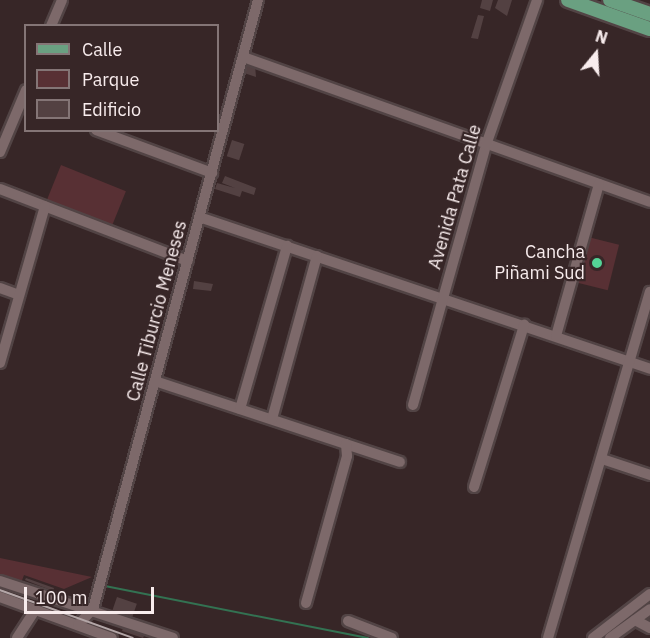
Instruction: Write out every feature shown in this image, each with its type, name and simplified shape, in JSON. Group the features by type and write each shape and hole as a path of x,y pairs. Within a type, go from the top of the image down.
{"main road":[{"path":"568,0 650,29"},
{"path":"610,0 650,14"}],"street":[{"path":"52,24 62,0"},
{"name":"Calle Tiburcio Meneses","path":"78,626 93,609 258,0"},
{"name":"Avenida Pata Calle","path":"413,405 486,145 537,0"},
{"path":"243,57 316,80 486,145 650,202"},
{"path":"0,152 23,104"},
{"path":"101,132 212,173"},
{"path":"556,336 598,184"},
{"path":"0,189 188,261"},
{"path":"0,363 45,206"},
{"path":"200,217 443,297 650,369"},
{"path":"240,409 288,246"},
{"path":"272,419 317,256"},
{"path":"0,288 20,295"},
{"path":"548,638 650,292"},
{"path":"474,487 524,325"},
{"path":"155,381 400,462"},
{"path":"306,603 347,456 346,444"},
{"path":"602,459 650,475"},
{"path":"0,581 37,596 93,609 173,638"},
{"path":"593,638 650,594"},
{"path":"0,597 112,638"},
{"path":"610,638 650,609"},
{"path":"16,638 35,610"},
{"path":"635,620 650,628"},
{"path":"348,621 392,638"}],"green space":[{"path":"61,165 126,191 111,227 46,201"},
{"path":"588,237 619,245 608,290 577,283"},
{"path":"0,558 92,577 64,589 24,575 21,583 0,576"}],"building":[{"path":"482,0 493,0 490,11 480,8"},
{"path":"498,0 512,0 507,16 495,8"},
{"path":"478,15 484,16 478,39 471,38"},
{"path":"247,62 255,65 256,77 244,73"},
{"path":"232,140 244,144 239,160 227,156"},
{"path":"225,176 256,188 254,195 242,191 240,197 215,189 217,183 235,188 222,183"},
{"path":"194,281 213,284 211,291 193,289"},
{"path":"26,578 54,588 53,591 25,580"},
{"path":"117,597 137,604 132,617 112,610"},
{"path":"123,628 144,636 143,638 122,631"}],"waterway":[{"path":"101,601 105,586 368,638"},
{"path":"612,630 650,601"}],"tram line":[{"path":"0,590 133,638"}],"place":[{"name":"Cancha Piñami Sud","path":"597,263"}]}
